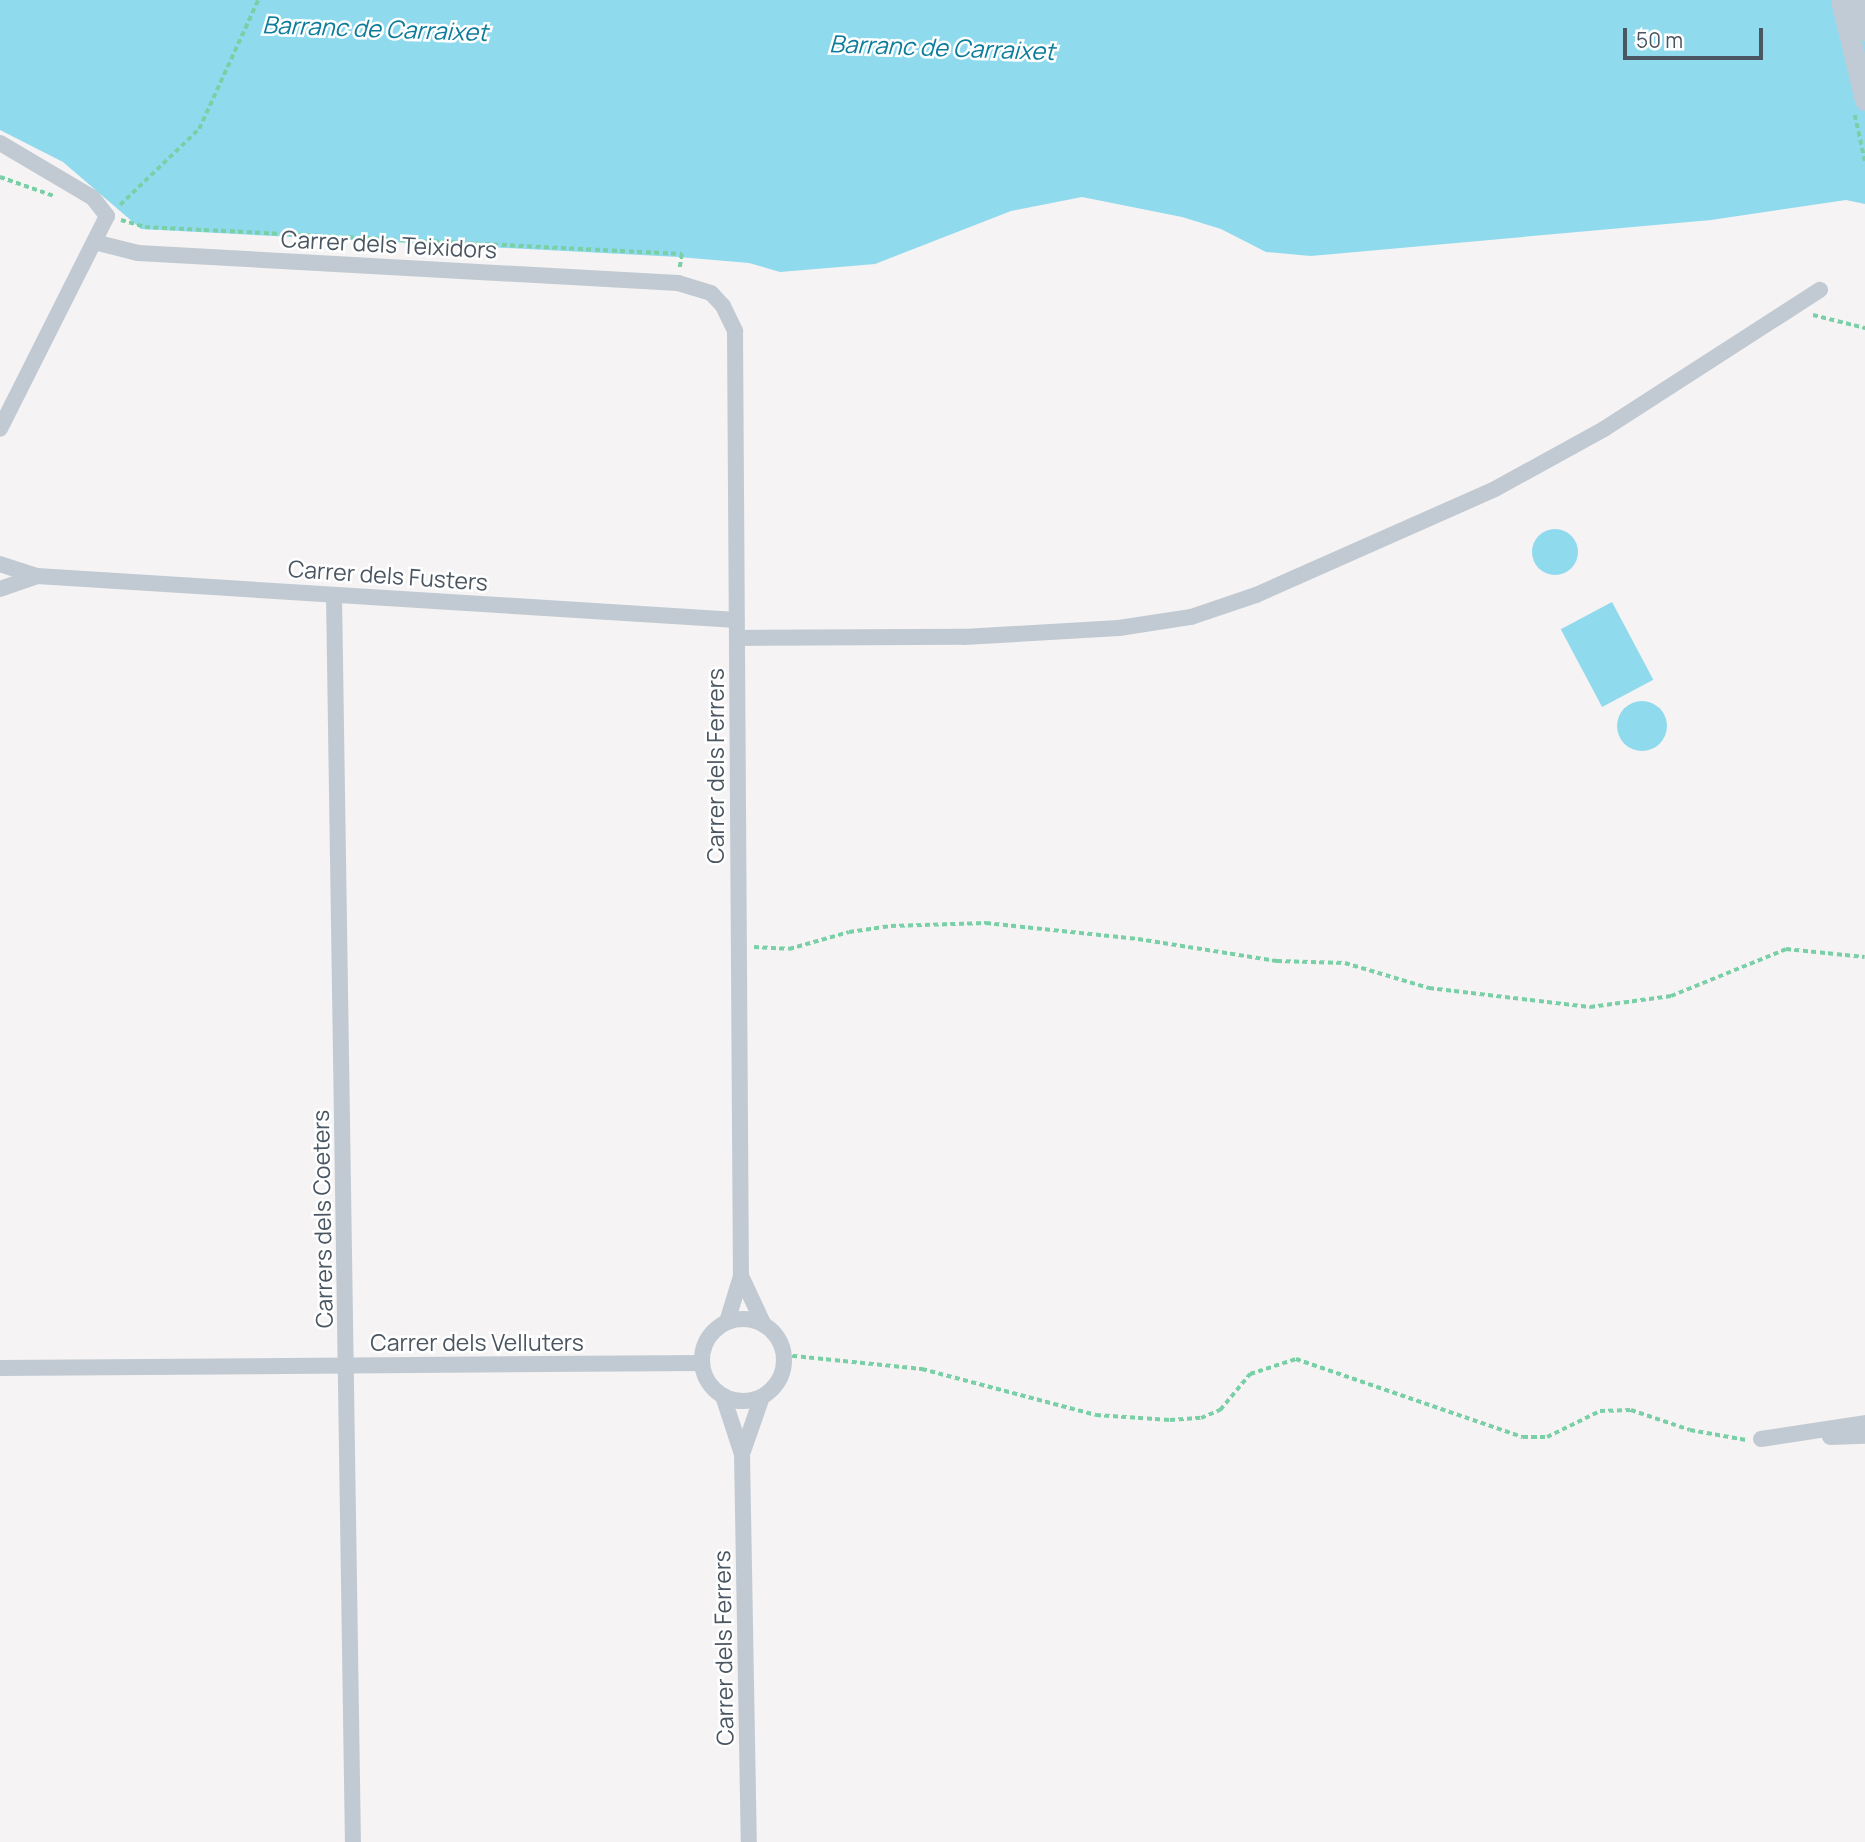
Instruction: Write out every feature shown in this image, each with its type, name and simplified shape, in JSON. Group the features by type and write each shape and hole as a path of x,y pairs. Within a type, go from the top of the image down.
{"main road":[{"path":"1841,0 1865,100"},
{"path":"1858,0 1865,30"}],"street":[{"path":"0,142 93,198 107,216 0,429"},
{"name":"Carrer dels Teixidors","path":"94,242 138,253 680,284"},
{"name":"Carrer dels Ferrers","path":"680,284 711,293 723,306 735,331 741,1276 727,1322"},
{"path":"737,638 964,637 1119,628 1191,617 1256,595 1494,489 1604,429 1821,290"},
{"name":"Carrer dels Fusters","path":"0,564 37,576 737,620"},
{"name":"Carrer dels Fusters","path":"0,589 37,576"},
{"name":"Carrers dels Coeters","path":"334,595 348,1365 353,1842"},
{"name":"Carrer dels Ferrers","path":"741,1276 764,1325"},
{"path":"746,1319 764,1325 774,1333 785,1355 780,1380 762,1397 736,1401 723,1396 705,1377 702,1363 708,1339 727,1322 746,1319"},
{"name":"Carrer dels Velluters","path":"0,1368 702,1363"},
{"name":"Carrer dels Ferrers","path":"723,1396 742,1454 749,1842"},
{"name":"Carrer dels Ferrers","path":"742,1454 762,1397"},
{"path":"1761,1439 1865,1423"},
{"path":"1761,1439 1865,1436"}],"path":[{"path":"107,216 200,130 258,0"},
{"path":"107,216 145,227 682,254 680,284"},
{"path":"1789,309 1863,327"},
{"path":"739,946 789,949 877,928 986,923 1138,939 1277,961 1345,963 1429,988 1590,1007 1671,996 1786,949 1865,957"},
{"path":"785,1355 922,1369 1096,1415 1170,1420 1201,1418 1220,1410 1250,1374 1296,1359 1523,1437 1547,1437 1600,1411 1631,1410 1736,1440 1761,1439"}],"water":[{"name":"Barranc de Carraixet","path":"0,0 1865,0 1865,204 1846,200 1711,220 1311,256 1266,252 1221,229 1182,217 1082,197 1011,211 875,264 780,272 749,263 679,257 141,229 63,162 0,130"},
{"path":"1555,529 1571,536 1578,552 1571,568 1555,575 1539,568 1532,552 1539,536"},
{"path":"1612,602 1653,680 1602,707 1561,629"},
{"path":"1642,701 1660,708 1667,726 1660,744 1642,751 1624,744 1617,726 1624,708"}]}
